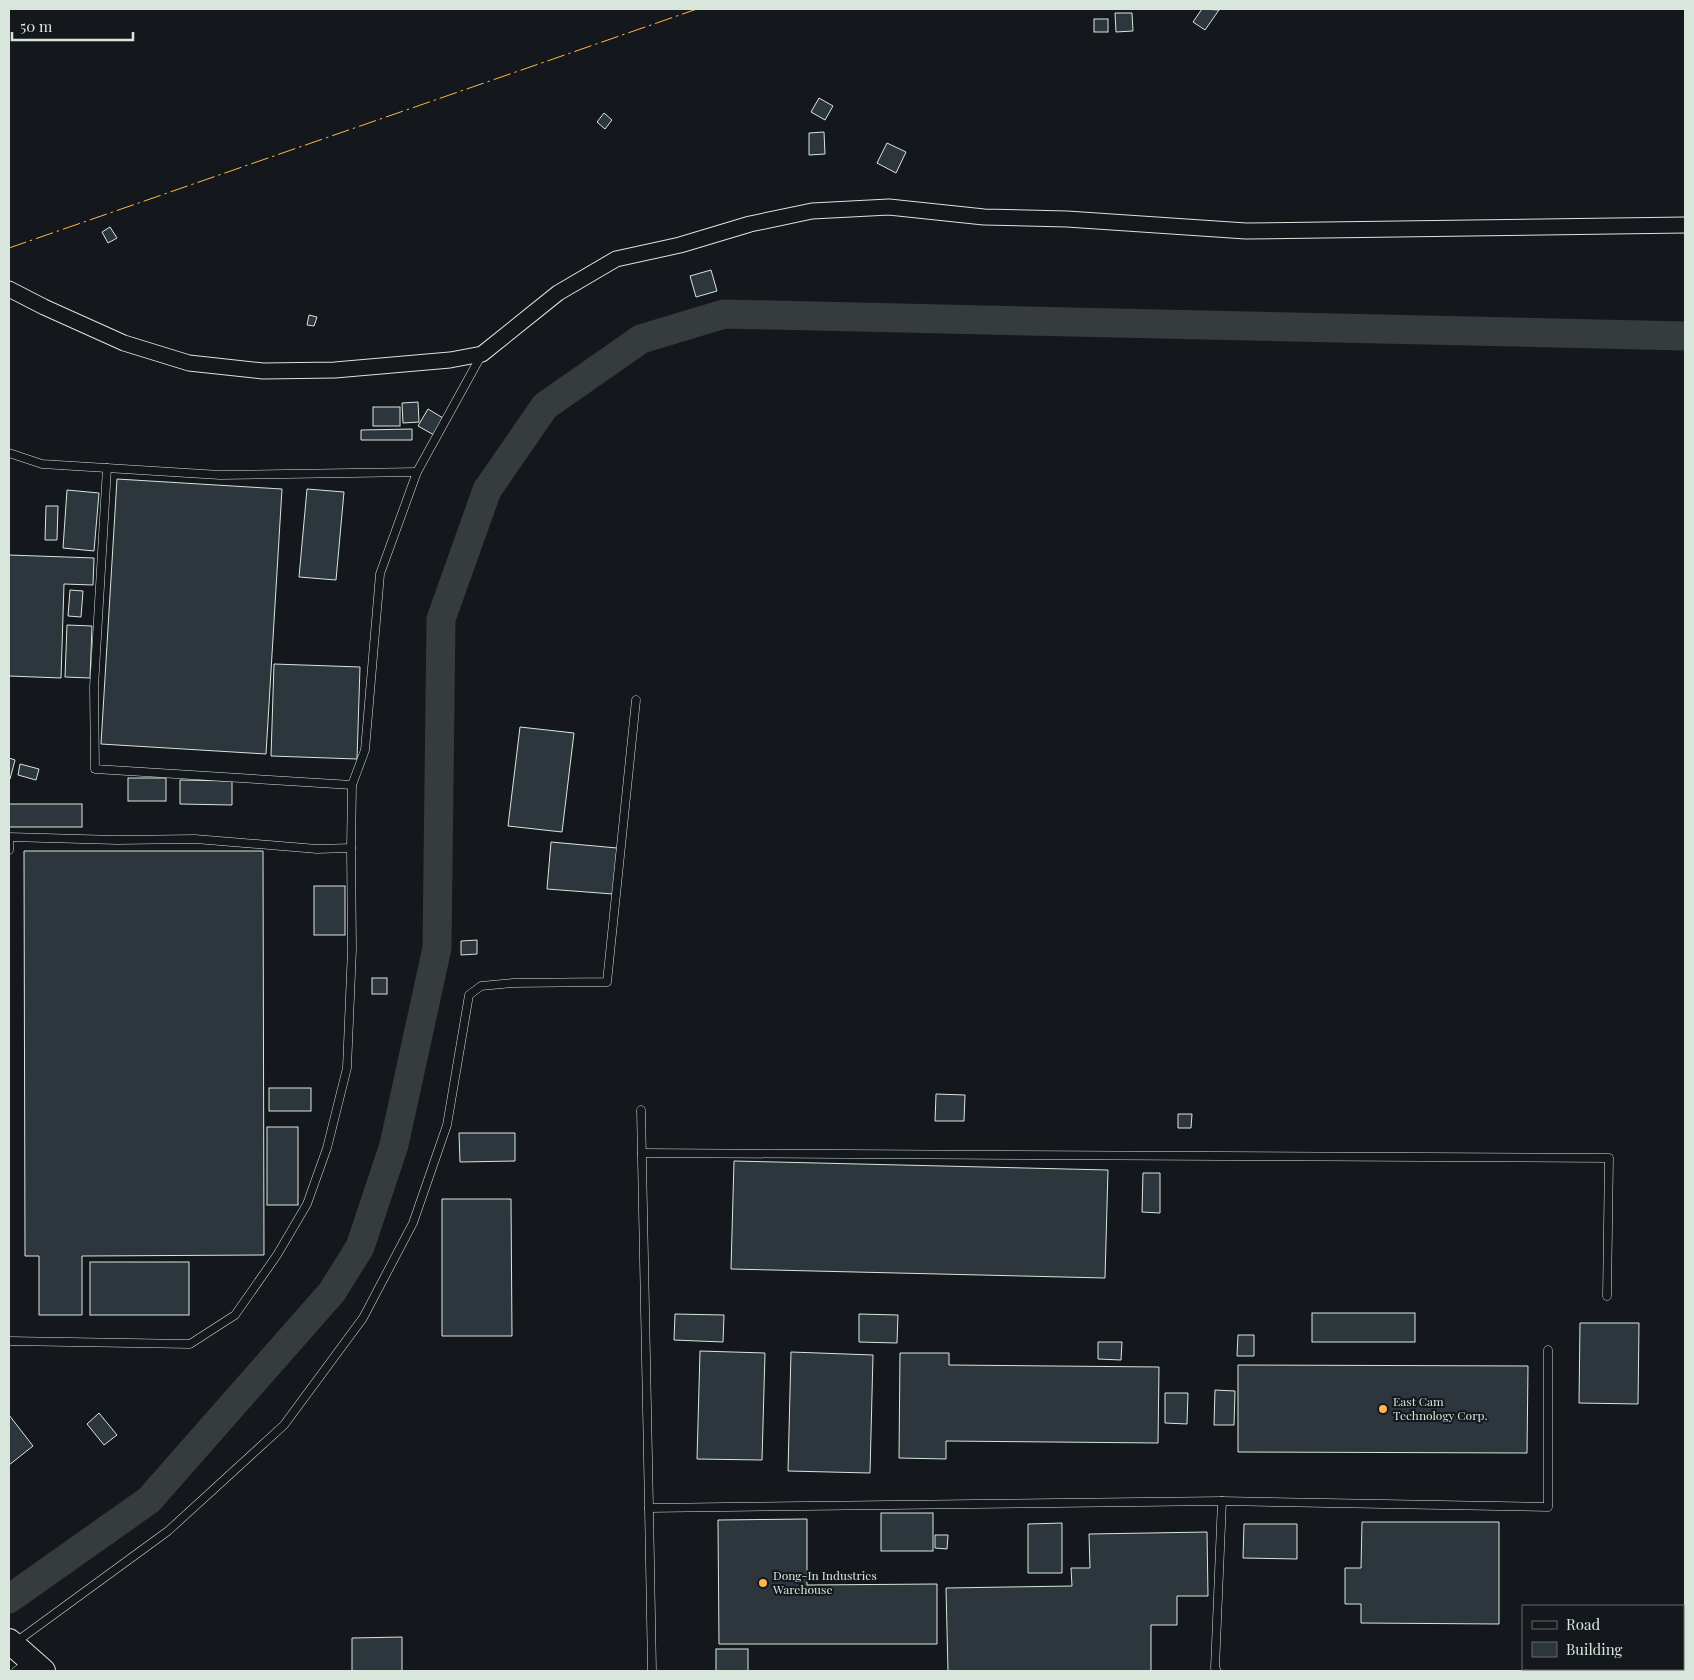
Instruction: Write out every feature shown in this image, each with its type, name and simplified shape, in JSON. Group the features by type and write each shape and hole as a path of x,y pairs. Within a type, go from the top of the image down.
{"main road":[{"path":"10,1643 30,1668"}],"street":[{"path":"9,289 124,343 190,363 263,371 335,370 450,360 482,354 558,293 616,259 680,245 750,224 812,211 889,207 984,217 1067,219 1246,231 1685,225"}],"lane":[{"path":"9,1341 190,1344 235,1315 277,1255 307,1204 326,1148 347,1068 352,949 352,785 365,750 380,574 416,472 482,354"},
{"path":"9,453 42,464 220,474 416,472"},
{"path":"107,468 94,687 95,769 352,785"},
{"path":"10,1643 168,1531 284,1425 363,1318 413,1223 447,1125 469,995 481,986 513,983 607,982 636,700"},
{"path":"9,850 9,837 117,840 195,839 316,849 351,848"},
{"path":"642,1110 652,1671"},
{"path":"642,1152 1609,1158 1607,1296"},
{"path":"649,1508 1222,1501 1548,1507 1548,1350"},
{"path":"1217,1671 1215,1668 1222,1501"}],"building":[{"path":"1202,9 1219,10 1205,30 1193,22"},
{"path":"1115,13 1132,13 1133,31 1116,32"},
{"path":"1094,19 1108,19 1108,32 1094,32"},
{"path":"819,98 833,106 825,120 811,112"},
{"path":"604,113 612,120 605,129 597,122"},
{"path":"824,132 825,154 809,155 809,133"},
{"path":"887,143 906,152 896,173 877,163"},
{"path":"110,227 117,238 108,243 102,232"},
{"path":"711,270 717,291 696,297 690,276"},
{"path":"309,315 317,317 314,326 307,325"},
{"path":"418,402 419,422 403,423 402,403"},
{"path":"373,407 400,407 400,426 373,426"},
{"path":"428,409 443,418 434,435 418,426"},
{"path":"412,429 412,440 361,440 361,430"},
{"path":"117,479 282,489 266,754 101,744"},
{"path":"307,489 344,492 336,580 299,577"},
{"path":"67,490 99,493 94,551 63,548"},
{"path":"46,506 58,506 57,540 45,540"},
{"path":"9,555 94,558 93,585 64,584 61,678 9,676"},
{"path":"70,590 83,591 81,617 68,616"},
{"path":"67,625 92,626 90,678 65,677"},
{"path":"274,664 360,667 357,759 271,756"},
{"path":"520,727 574,733 562,832 508,826"},
{"path":"9,758 15,760 10,779 9,779"},
{"path":"20,764 39,769 36,780 18,775"},
{"path":"128,778 166,778 166,801 128,801"},
{"path":"180,780 232,781 232,805 180,804"},
{"path":"9,804 82,804 82,827 9,827"},
{"path":"551,842 617,848 613,894 547,889"},
{"path":"24,851 263,851 264,1255 82,1256 82,1315 39,1315 39,1256 25,1256"},
{"path":"314,886 345,886 345,935 314,935"},
{"path":"477,940 477,954 461,955 461,941"},
{"path":"372,978 387,978 387,994 372,994"},
{"path":"269,1088 311,1088 311,1111 269,1111"},
{"path":"936,1094 965,1095 964,1121 935,1121"},
{"path":"1178,1114 1192,1114 1191,1128 1178,1128"},
{"path":"267,1127 298,1127 298,1205 267,1205"},
{"path":"459,1133 515,1133 515,1161 460,1162"},
{"path":"734,1161 1108,1170 1105,1278 731,1269"},
{"path":"1143,1173 1160,1173 1160,1213 1142,1212"},
{"path":"442,1199 511,1199 512,1336 442,1336"},
{"path":"90,1262 189,1262 189,1315 90,1315"},
{"path":"1312,1313 1415,1313 1415,1342 1312,1342"},
{"path":"675,1314 724,1315 723,1342 674,1340"},
{"path":"859,1314 898,1315 897,1343 859,1342"},
{"path":"1580,1323 1639,1323 1638,1404 1579,1403"},
{"path":"1238,1335 1254,1335 1254,1356 1237,1356"},
{"path":"1098,1342 1122,1342 1121,1360 1098,1359"},
{"path":"700,1351 765,1353 762,1460 697,1459"},
{"path":"791,1352 873,1355 870,1473 788,1471"},
{"path":"900,1353 949,1353 949,1365 1159,1367 1158,1443 946,1441 946,1459 899,1458"},
{"name":"East Cam Technology Corp.","path":"1238,1365 1528,1366 1527,1453 1238,1452"},
{"path":"1215,1390 1235,1391 1234,1425 1214,1425"},
{"path":"1165,1393 1188,1393 1187,1424 1165,1423"},
{"path":"99,1413 117,1435 104,1445 87,1424"},
{"path":"9,1415 33,1446 9,1465"},
{"path":"881,1513 933,1513 933,1551 881,1551"},
{"name":"Dong-In Industries Warehouse","path":"807,1519 807,1585 937,1584 937,1644 719,1644 718,1520"},
{"path":"1362,1522 1499,1522 1499,1624 1361,1623 1361,1604 1345,1604 1345,1568 1361,1568"},
{"path":"1062,1523 1062,1573 1028,1573 1028,1524"},
{"path":"1244,1524 1297,1524 1297,1559 1243,1558"},
{"path":"1207,1532 1208,1596 1177,1596 1177,1625 1151,1625 1151,1671 948,1671 946,1588 1072,1586 1071,1568 1090,1568 1089,1534"},
{"path":"935,1535 948,1535 947,1549 935,1548"},
{"path":"402,1637 402,1671 352,1671 352,1638"},
{"path":"716,1649 748,1649 748,1671 716,1671"}],"waterway":[{"path":"9,1599 149,1500 332,1292 360,1247 394,1145 437,948 441,619 487,490 545,406 641,339 724,314 1685,336"}],"power":[{"path":"9,248 697,9"}],"place":[{"name":"East Cam Technology Corp.","path":"1383,1409"},
{"name":"Dong-In Industries Warehouse","path":"763,1583"}]}
